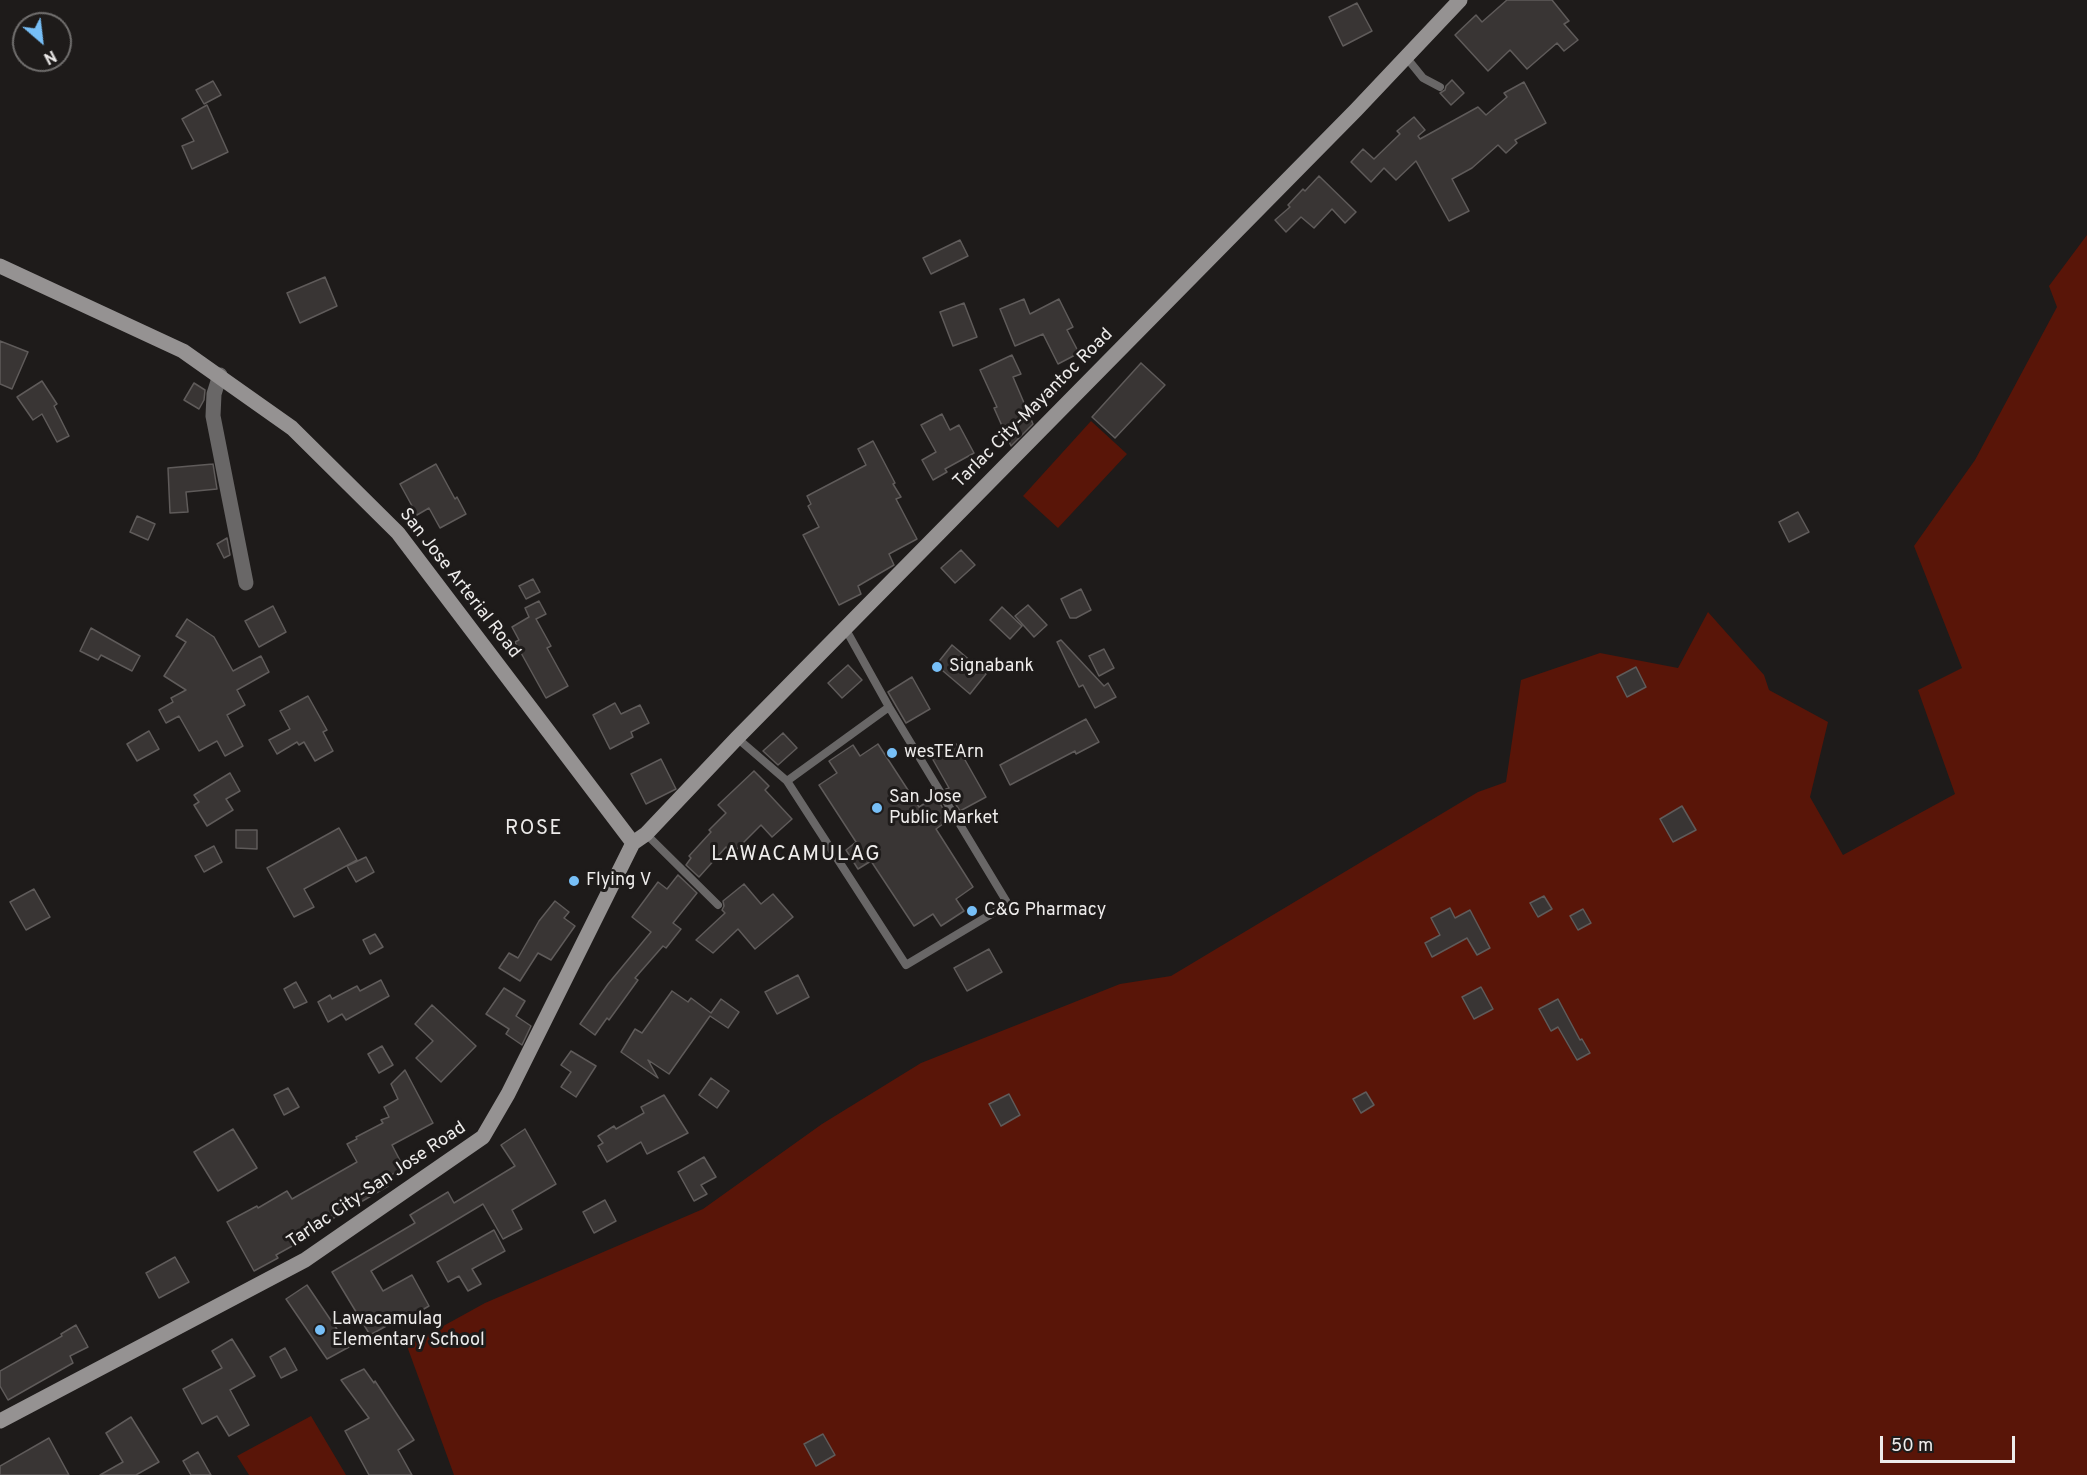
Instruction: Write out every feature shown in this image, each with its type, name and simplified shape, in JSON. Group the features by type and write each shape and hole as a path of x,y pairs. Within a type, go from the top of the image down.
{"main road":[{"name":"Tarlac City-Mayantoc Road","path":"639,839 1460,0"},
{"name":"San Jose Arterial Road","path":"0,266 183,351 292,428 398,533 639,839"},
{"name":"Tarlac City-San Jose Road","path":"0,1420 305,1260 483,1137 508,1094 639,839"}],"street":[{"path":"220,375 214,394 213,416 246,583"}],"lane":[{"path":"1406,57 1423,78 1440,87"},
{"path":"737,738 787,781 906,965 1008,904 889,707 845,628"},
{"path":"787,781 889,707"},
{"path":"639,839 718,905"}],"shaded area":[{"path":"2087,235 2087,1475 454,1475 407,1346 485,1303 703,1209 822,1124 921,1063 1120,984 1171,976 1478,792 1506,782 1521,680 1600,653 1678,668 1708,612 1764,675 1769,690 1828,722 1810,797 1843,855 1955,794 1918,690 1962,668 1914,546 1975,460 2057,307 2049,286"},
{"path":"1091,421 1127,454 1058,528 1023,496"},
{"path":"311,1416 346,1475 249,1475 237,1456"}],"building":[{"path":"1507,0 1552,0 1569,21 1564,24 1578,40 1564,51 1557,43 1527,69 1510,50 1488,71 1455,35 1476,15 1482,22"},
{"path":"1357,3 1372,31 1343,46 1329,17"},
{"path":"1452,80 1464,93 1451,105 1440,93"},
{"path":"213,81 221,95 204,104 196,90"},
{"path":"1524,82 1546,123 1515,140 1517,143 1506,153 1498,145 1472,168 1452,179 1469,211 1449,221 1416,161 1396,180 1384,168 1371,182 1351,162 1363,149 1374,159 1400,134 1397,131 1414,117 1425,130 1418,136 1420,139 1478,107 1486,115 1507,97 1504,93"},
{"path":"207,105 228,152 192,169 182,146 194,141 182,119"},
{"path":"1319,176 1356,212 1345,223 1332,209 1314,228 1301,217 1286,232 1275,220 1290,207 1288,205 1303,189 1305,191"},
{"path":"960,240 968,256 931,274 923,258"},
{"path":"325,277 337,306 300,323 287,293"},
{"path":"1024,299 1030,314 1059,299 1073,327 1067,330 1079,353 1058,364 1043,334 1015,346 1000,309"},
{"path":"964,303 977,337 953,346 940,312"},
{"path":"0,341 28,352 12,389 0,384"},
{"path":"1012,355 1021,374 1013,377 1033,424 1011,446 980,370"},
{"path":"1141,363 1165,385 1115,438 1092,417"},
{"path":"42,381 57,404 54,406 69,436 57,442 42,414 33,420 17,397"},
{"path":"194,383 205,390 204,400 199,409 184,400"},
{"path":"942,414 950,430 959,425 974,453 945,469 947,472 933,480 922,460 936,452 921,425"},
{"path":"873,441 895,483 893,484 901,497 896,499 917,539 889,554 894,565 858,586 861,594 839,605 803,535 819,527 808,506 811,504 807,496 866,465 858,449"},
{"path":"213,464 217,489 186,492 188,512 170,513 168,468"},
{"path":"436,464 466,514 440,528 429,508 417,515 400,484"},
{"path":"1798,512 1809,532 1789,542 1779,522"},
{"path":"137,516 155,524 148,540 130,532"},
{"path":"227,538 230,555 224,558 217,544"},
{"path":"961,550 975,565 955,583 941,568"},
{"path":"533,579 540,592 526,599 519,586"},
{"path":"1081,589 1091,610 1076,618 1070,618 1061,599"},
{"path":"539,601 546,614 536,619 551,646 547,648 568,686 546,698 515,642 519,640 512,627 529,617 525,608"},
{"path":"1028,605 1047,625 1034,637 1015,616"},
{"path":"273,606 286,632 259,647 245,621"},
{"path":"1002,607 1022,626 1010,639 990,620"},
{"path":"187,619 214,637 233,671 261,656 269,672 237,690 245,705 227,715 243,746 225,756 217,741 199,751 179,716 166,723 159,710 173,702 171,698 186,690 164,676 186,642 176,636"},
{"path":"91,628 140,656 132,671 101,655 98,660 80,651"},
{"path":"1061,640 1104,686 1108,683 1116,697 1095,708 1083,685 1079,687 1069,667 1057,642"},
{"path":"952,645 986,674 970,694 936,665"},
{"path":"1104,649 1114,668 1099,676 1089,656"},
{"path":"848,665 862,680 842,698 828,683"},
{"path":"1636,667 1646,687 1627,697 1617,677"},
{"path":"912,677 930,709 906,723 888,692"},
{"path":"308,696 327,730 323,732 333,751 315,761 304,742 299,745 297,742 277,754 269,740 290,729 280,711"},
{"path":"615,703 621,714 640,705 649,723 631,732 633,737 610,749 593,715"},
{"path":"1086,719 1099,742 1076,754 1075,751 1010,785 1000,765"},
{"path":"149,731 159,749 137,761 127,744"},
{"path":"783,733 797,748 778,765 763,751"},
{"path":"878,744 919,807 936,796 948,818 936,829 973,887 956,899 964,911 941,926 933,914 914,926 871,861 858,869 846,850 856,842 819,785 837,773 829,761 853,745 860,756"},
{"path":"956,744 986,797 960,811 946,789 949,788 932,758"},
{"path":"661,759 676,789 646,804 631,774"},
{"path":"754,771 769,786 765,790 792,819 772,837 761,825 732,854 726,847 699,877 686,865 691,858 689,856 726,813 718,805"},
{"path":"230,773 240,791 226,799 233,810 207,826 194,805 199,802 194,795"},
{"path":"1682,806 1696,830 1673,842 1660,819"},
{"path":"339,828 357,860 304,889 314,907 294,917 267,868"},
{"path":"236,830 257,830 257,849 236,848"},
{"path":"214,846 222,862 204,872 195,856"},
{"path":"366,857 374,872 356,882 347,866"},
{"path":"678,875 697,893 673,923 681,929 666,948 663,946 635,978 638,980 595,1035 580,1024 608,984 651,932 632,917 658,882 667,889"},
{"path":"744,884 761,904 773,894 793,917 755,949 738,929 713,953 696,940 725,913 722,910 723,901"},
{"path":"34,889 50,917 26,930 10,902"},
{"path":"1544,896 1552,909 1538,917 1530,903"},
{"path":"555,901 569,912 564,918 575,926 551,960 538,953 520,981 499,968 509,953 518,958 539,921"},
{"path":"1450,908 1455,918 1470,910 1490,948 1477,955 1467,938 1432,957 1425,943 1440,935 1431,918"},
{"path":"1583,909 1591,923 1578,930 1570,916"},
{"path":"375,934 383,947 370,954 363,940"},
{"path":"989,949 1002,972 967,991 954,968"},
{"path":"798,975 809,997 777,1014 765,992"},
{"path":"381,980 389,996 346,1020 342,1014 328,1022 318,1002 330,995 332,999 357,986 360,991"},
{"path":"296,982 307,1002 294,1008 284,989"},
{"path":"1481,987 1493,1009 1474,1019 1462,997"},
{"path":"504,988 525,1001 516,1016 531,1026 522,1045 506,1034 509,1029 486,1014"},
{"path":"672,991 688,1002 691,998 711,1013 721,999 739,1012 728,1028 710,1016 669,1074 648,1060 658,1078 621,1052 635,1029 642,1033"},
{"path":"1558,999 1580,1040 1582,1039 1590,1053 1577,1060 1558,1027 1551,1031 1539,1009"},
{"path":"432,1005 476,1046 441,1082 416,1058 433,1041 415,1024"},
{"path":"382,1046 393,1065 379,1073 368,1054"},
{"path":"571,1051 596,1066 576,1097 561,1087 571,1072 561,1065"},
{"path":"405,1070 433,1123 392,1145 404,1168 384,1179 388,1186 310,1232 312,1235 276,1255 278,1258 254,1271 227,1222 287,1191 292,1199 357,1162 347,1144 383,1123 381,1120 389,1117 384,1107 398,1099 391,1084"},
{"path":"711,1078 729,1091 717,1108 699,1095"},
{"path":"288,1088 299,1107 284,1115 274,1095"},
{"path":"1366,1092 1374,1105 1361,1113 1353,1099"},
{"path":"1009,1094 1020,1115 1001,1126 989,1104"},
{"path":"664,1095 688,1133 647,1154 641,1142 607,1162 598,1146 603,1143 598,1136 644,1113 641,1107"},
{"path":"233,1129 257,1168 218,1191 194,1152"},
{"path":"525,1129 556,1184 512,1210 522,1229 503,1239 483,1204 371,1271 383,1291 412,1275 429,1306 410,1317 408,1314 370,1335 332,1272 415,1223 410,1215 448,1192 454,1203 515,1166 501,1145"},
{"path":"704,1157 716,1177 701,1185 707,1194 694,1201 678,1172"},
{"path":"605,1200 616,1221 594,1233 583,1212"},
{"path":"494,1230 505,1251 472,1269 481,1284 468,1291 459,1276 448,1282 437,1262"},
{"path":"175,1257 189,1282 159,1298 146,1273"},
{"path":"307,1285 349,1347 327,1359 286,1299"},
{"path":"76,1325 88,1347 70,1356 73,1363 8,1400 0,1386 0,1371 62,1336 61,1334"},
{"path":"232,1339 255,1376 230,1390 249,1425 229,1436 217,1416 202,1424 183,1389 222,1368 212,1351"},
{"path":"285,1348 297,1370 281,1378 270,1357"},
{"path":"364,1369 374,1383 375,1381 414,1440 398,1450 412,1475 369,1475 345,1431 369,1418 341,1380"},
{"path":"131,1417 159,1462 136,1475 100,1475 123,1462 106,1433"},
{"path":"823,1434 835,1455 816,1466 804,1444"},
{"path":"49,1438 69,1475 0,1475 0,1466"},
{"path":"198,1452 211,1475 191,1475 183,1461"}],"place":[{"name":"Signabank","path":"937,667"},
{"name":"wesTEArn","path":"892,753"},
{"name":"San Jose Public Market","path":"877,808"},
{"name":"Flying V","path":"574,881"},
{"name":"C&G Pharmacy","path":"972,911"},
{"name":"Lawacamulag Elementary School","path":"320,1330"}],"district":[{"name":"ROSE","path":"534,830"},
{"name":"LAWACAMULAG","path":"796,856"}]}
